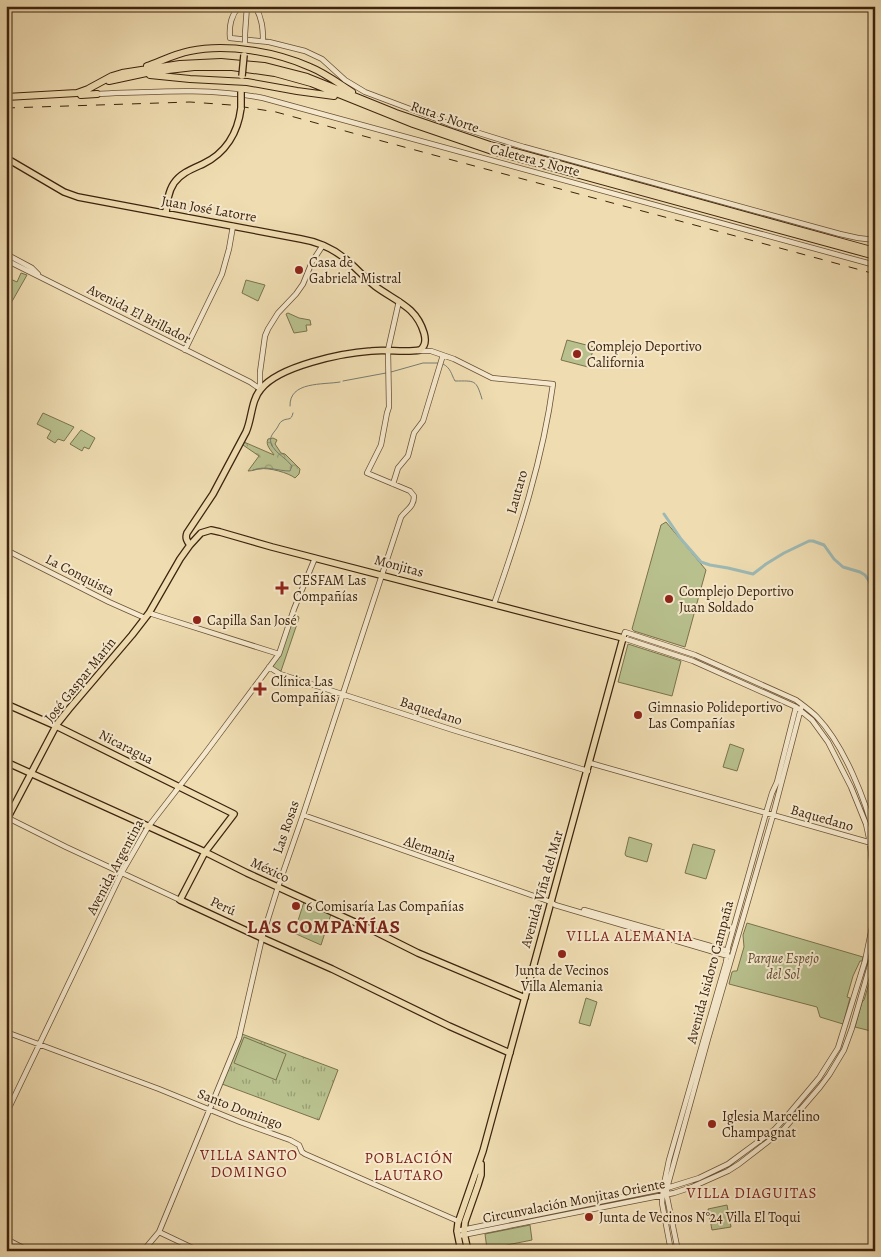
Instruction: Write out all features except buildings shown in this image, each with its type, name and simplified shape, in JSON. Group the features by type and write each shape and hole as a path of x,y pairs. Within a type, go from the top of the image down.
{"highway":[{"path":"131,71 171,56 213,48 283,58 310,66 368,102"},
{"name":"Ruta 5 Norte","path":"6,98 77,93 88,90 118,74 172,65 221,62 275,68 302,76 428,125 490,145 875,251"},
{"name":"Ruta 5 Norte","path":"6,98 77,96 108,82 140,74 183,68 206,66 253,69 302,80 421,127 507,155 875,256"},
{"path":"140,74 190,79 242,79 297,91 327,94 354,101"},
{"path":"77,96 97,94"}],"main road":[{"path":"155,212 163,209 172,187 179,177 214,158 223,150 235,130 239,119 244,53"},
{"name":"Juan José Latorre","path":"6,158 60,190 74,195 301,239 323,246 344,258 373,284 411,310 419,320 425,344"},
{"path":"166,213 167,202"},
{"path":"167,202 176,215"},
{"path":"190,545 186,536 213,494 246,432 260,389 275,376 297,367 337,356 388,350 418,351 423,349 425,344"},
{"name":"Monjitas","path":"180,559 202,533 211,530 494,604 624,635"},
{"name":"José Gaspar Marín","path":"7,820 56,726 147,615 180,559"},
{"name":"Avenida Viña del Mar","path":"461,1251 461,1233 478,1185 482,1152 624,635"},
{"name":"Nicaragua","path":"6,704 56,726 234,814 205,852"},
{"name":"México","path":"6,762 205,852 425,956 525,998"},
{"path":"180,900 205,852"},
{"name":"Perú","path":"180,900 510,1053"},
{"name":"Avenida Viña del Mar","path":"468,1251 458,1221 478,1173"}],"street":[{"name":"Caletera 5 Norte","path":"239,6 231,19 230,38 262,41 311,53 326,62 345,80 365,92 417,113 478,134 553,156 840,234 875,240"},
{"path":"244,53 247,6"},
{"path":"255,6 262,23 262,41"},
{"name":"Caletera 5 Norte","path":"97,94 205,91 229,92 262,98 875,265"},
{"path":"185,350 222,274 234,226"},
{"path":"260,389 260,372 265,336 268,329 278,313 303,284 312,262 323,246"},
{"path":"6,254 32,268 43,278"},
{"name":"Avenida El Brillador","path":"6,260 250,382 260,389"},
{"path":"399,301 388,350 389,407 382,445 368,473 393,484 398,468 408,456 414,433 423,421 443,355 431,351 418,351"},
{"path":"425,344 431,351"},
{"name":"Lautaro","path":"443,355 492,378 553,384 539,457 514,547 494,604"},
{"name":"Las Rosas","path":"143,1251 159,1232 239,1038 262,938 278,887 401,517 412,506 414,499 413,493 393,484"},
{"name":"La Conquista","path":"6,550 103,599 147,615 279,654"},
{"name":"Avenida Argentina","path":"6,1114 122,872 148,826 279,654 294,609 315,558"},
{"path":"624,635 695,655 796,700 814,714 823,723 842,753 866,807 875,838"},
{"path":"624,635 693,661 799,709"},
{"name":"Baquedano","path":"269,667 280,674 588,771"},
{"name":"Avenida Isidoro Campaña","path":"678,1251 665,1195 674,1142 773,815 799,709 796,700"},
{"name":"Avenida Isidoro Campaña","path":"730,954 766,813 799,709 802,705"},
{"name":"Circunvalación Monjitas Oriente","path":"461,1233 665,1189 699,1178 736,1159 774,1130 819,1078 838,1048 865,961 872,928 874,880 872,844 855,794 818,727 799,709"},
{"name":"Baquedano","path":"590,763 872,844"},
{"name":"Alemania","path":"303,815 555,905 730,954"},
{"name":"Perú","path":"7,820 180,900"},
{"name":"Circunvalación Monjitas Oriente","path":"461,1233 665,1195 692,1187 728,1171 783,1130 829,1075 844,1050 852,1028 875,948"},
{"name":"Santo Domingo","path":"6,1032 292,1141 307,1155 458,1221"},
{"path":"819,1078 816,1086 820,1087"},
{"name":"Avenida Isidoro Campaña","path":"665,1195 662,1203 671,1251"},
{"path":"159,1232 199,1251"},
{"path":"6,1239 29,1251"}],"green space":[{"path":"21,273 27,275 6,312 6,277 17,282"},
{"path":"246,280 265,285 258,301 242,293"},
{"path":"286,314 310,320 311,325 306,325 307,331 294,333"},
{"name":"Complejo Deportivo California","path":"567,340 594,347 588,367 561,360"},
{"path":"43,413 74,427 64,441 58,439 55,443 47,438 51,431 37,424"},
{"path":"81,430 95,438 89,449 84,447 82,451 70,444"},
{"path":"273,438 277,440 275,444 281,453 285,454 300,469 299,474 295,478 283,472 268,469 248,471 259,456 243,445 244,442 274,455 267,443 268,439"},
{"name":"Complejo Deportivo Juan Soldado","path":"666,522 706,570 685,647 632,629 661,525"},
{"path":"294,615 299,618 281,671 274,669 273,666"},
{"path":"628,644 681,661 672,696 618,682"},
{"path":"730,744 744,749 737,771 723,767"},
{"path":"629,837 652,844 647,862 626,856"},
{"path":"693,844 715,850 706,879 685,873"},
{"path":"304,902 331,914 321,945 294,933"},
{"name":"Parque Espejo del Sol","path":"747,923 863,957 853,976 847,997 850,998 843,1024 820,1017 817,1007 729,984 732,972 737,971 744,947 743,935"},
{"path":"875,964 875,1032 855,1027"},
{"path":"586,998 597,1002 590,1026 579,1023"},
{"path":"242,1034 338,1070 319,1120 222,1084"},
{"path":"244,1037 286,1054 276,1080 234,1063"},
{"path":"727,1205 731,1227 712,1230 708,1209"},
{"path":"530,1225 532,1240 487,1249 485,1234"}],"waterway":[{"path":"391,372 423,363 438,363"},
{"path":"443,364 449,369 455,381 474,382 482,399"},
{"path":"343,381 386,373"},
{"path":"290,406 291,398 301,388 316,384 340,382"},
{"path":"253,470 267,468 290,471 292,466 274,449 271,440 280,423 290,418 293,413"},
{"path":"664,514 681,539 701,562 753,574 784,553 809,541 813,541 824,545 834,559 843,567 865,575 875,595"}],"railway":[{"path":"6,108 190,102 231,105 276,112 875,274"}],"place":[{"name":"Casa de Gabriela Mistral","path":"299,270"},
{"name":"Complejo Deportivo California","path":"577,354"},
{"name":"CESFAM Las Compañías","path":"282,588"},
{"name":"Complejo Deportivo Juan Soldado","path":"669,599"},
{"name":"Capilla San José","path":"197,620"},
{"name":"Clínica Las Compañías","path":"260,689"},
{"name":"Gimnasio Polideportivo Las Compañías","path":"638,715"},
{"name":"6 Comisaría Las Compañías","path":"296,906"},
{"name":"Junta de Vecinos Villa Alemania","path":"562,954"},
{"name":"Iglesia Marcelino Champagnat","path":"712,1124"},
{"name":"Junta de Vecinos N°24 Villa El Toqui","path":"589,1217"}],"district":[{"name":"LAS COMPAÑÍAS","path":"324,927"},
{"name":"VILLA ALEMANIA","path":"630,936"},
{"name":"VILLA SANTO DOMINGO","path":"249,1164"},
{"name":"POBLACIÓN LAUTARO","path":"409,1166"},
{"name":"VILLA DIAGUITAS","path":"752,1193"}]}
